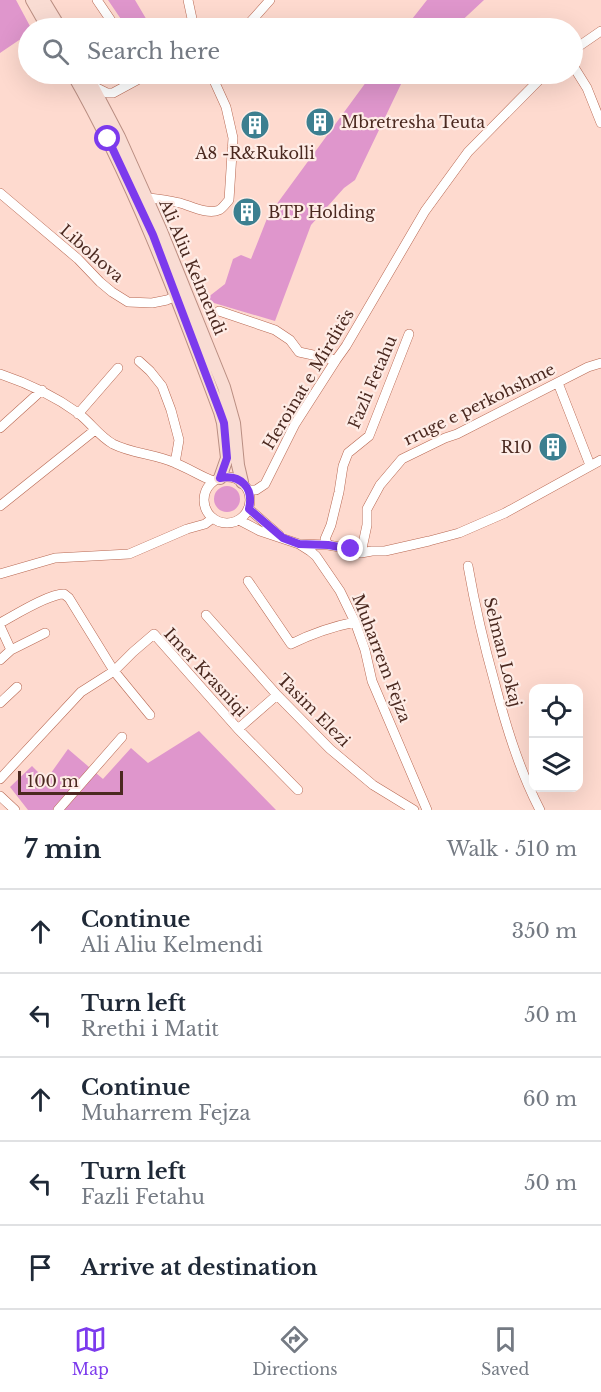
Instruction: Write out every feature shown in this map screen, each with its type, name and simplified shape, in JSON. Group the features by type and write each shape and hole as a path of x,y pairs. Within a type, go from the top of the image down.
{"main road":[{"path":"32,0 42,18"},
{"path":"44,0 54,18"},
{"name":"Ali Aliu Kelmendi","path":"79,84 92,107 104,141 153,235 224,423 227,458 216,479"},
{"name":"Ali Aliu Kelmendi","path":"93,86 146,198 224,387 234,423 238,465 245,486"}],"street":[{"path":"97,0 109,18"},
{"path":"188,0 192,18"},
{"path":"254,18 270,0"},
{"path":"583,44 601,31"},
{"path":"583,81 601,123"},
{"path":"93,86 107,93 113,93 130,84"},
{"path":"146,198 157,198 205,211 217,211 229,200 233,138 226,107 216,84"},
{"name":"Heroinat e Mirditës","path":"245,486 256,490 265,484 295,424 346,346 425,211 468,152 535,84"},
{"name":"Libohova","path":"0,193 78,259 100,282 128,302 152,303 176,296"},
{"path":"219,311 275,330 290,340 299,352 336,360"},
{"name":"Fazli Fetahu","path":"328,545 325,539 331,525 343,466 348,453 369,436 409,334"},
{"path":"139,361 162,386 168,402 179,440 175,463"},
{"name":"rruge e perkohshme","path":"361,553 367,525 367,509 380,485 402,459 601,363"},
{"path":"78,414 118,368"},
{"path":"0,374 42,390 87,420 94,430 122,448 175,463 216,479 233,477 245,486 250,499 249,509 238,520 225,523 213,518 206,510 204,500 206,489 216,479"},
{"path":"558,383 590,465"},
{"path":"0,428 42,390"},
{"path":"0,506 94,430"},
{"path":"299,544 328,545 361,553 385,551 459,533 505,513 601,459"},
{"name":"Muharrem Fejza","path":"249,509 283,538"},
{"path":"0,574 55,558 129,554 187,529 205,524 213,518"},
{"name":"Muharrem Fejza","path":"238,520 260,531 299,544 316,556 340,591 364,650 372,681 427,810"},
{"name":"Selman Lokaj","path":"468,566 478,619 503,716 531,794 540,810"},
{"path":"248,581 291,644 332,627 354,622"},
{"path":"11,650 0,625 39,603 64,594 69,598 114,671 150,715"},
{"name":"Tasim Elezi","path":"206,615 277,695 343,761 373,785 414,810"},
{"path":"0,660 11,650 45,633"},
{"name":"Imer Krasniqi","path":"0,779 81,692 114,671 154,634 238,729 277,695"},
{"path":"0,703 17,687"},
{"path":"238,729 298,790"},
{"path":"58,810 122,737"},
{"path":"0,796 14,810"}],"shaded area":[{"path":"0,0 16,0 26,18 18,18 18,41 0,53"},
{"path":"108,0 135,0 146,18 120,18"},
{"path":"427,0 484,0 465,18 413,18"},
{"path":"365,84 401,84 355,180 344,188 311,225 275,321 214,303 207,298 225,284 233,259 241,255 251,259 268,216"},
{"path":"227,486 236,490 240,499 236,508 227,512 218,508 214,499 218,490"},
{"path":"199,731 276,810 28,810 10,787 32,766 46,780 68,749 103,779 131,748 148,763"}],"place":[{"name":"Mbretresha Teuta","path":"320,122"},
{"name":"A8 -R&Rukolli","path":"255,125"},
{"name":"BTP Holding","path":"247,212"},
{"name":"R10","path":"553,447"}],"route":[{"path":"108,139 153,235 224,423 227,458 220,478 233,477 242,482 250,494 249,509 283,538 299,544 351,549"}]}
